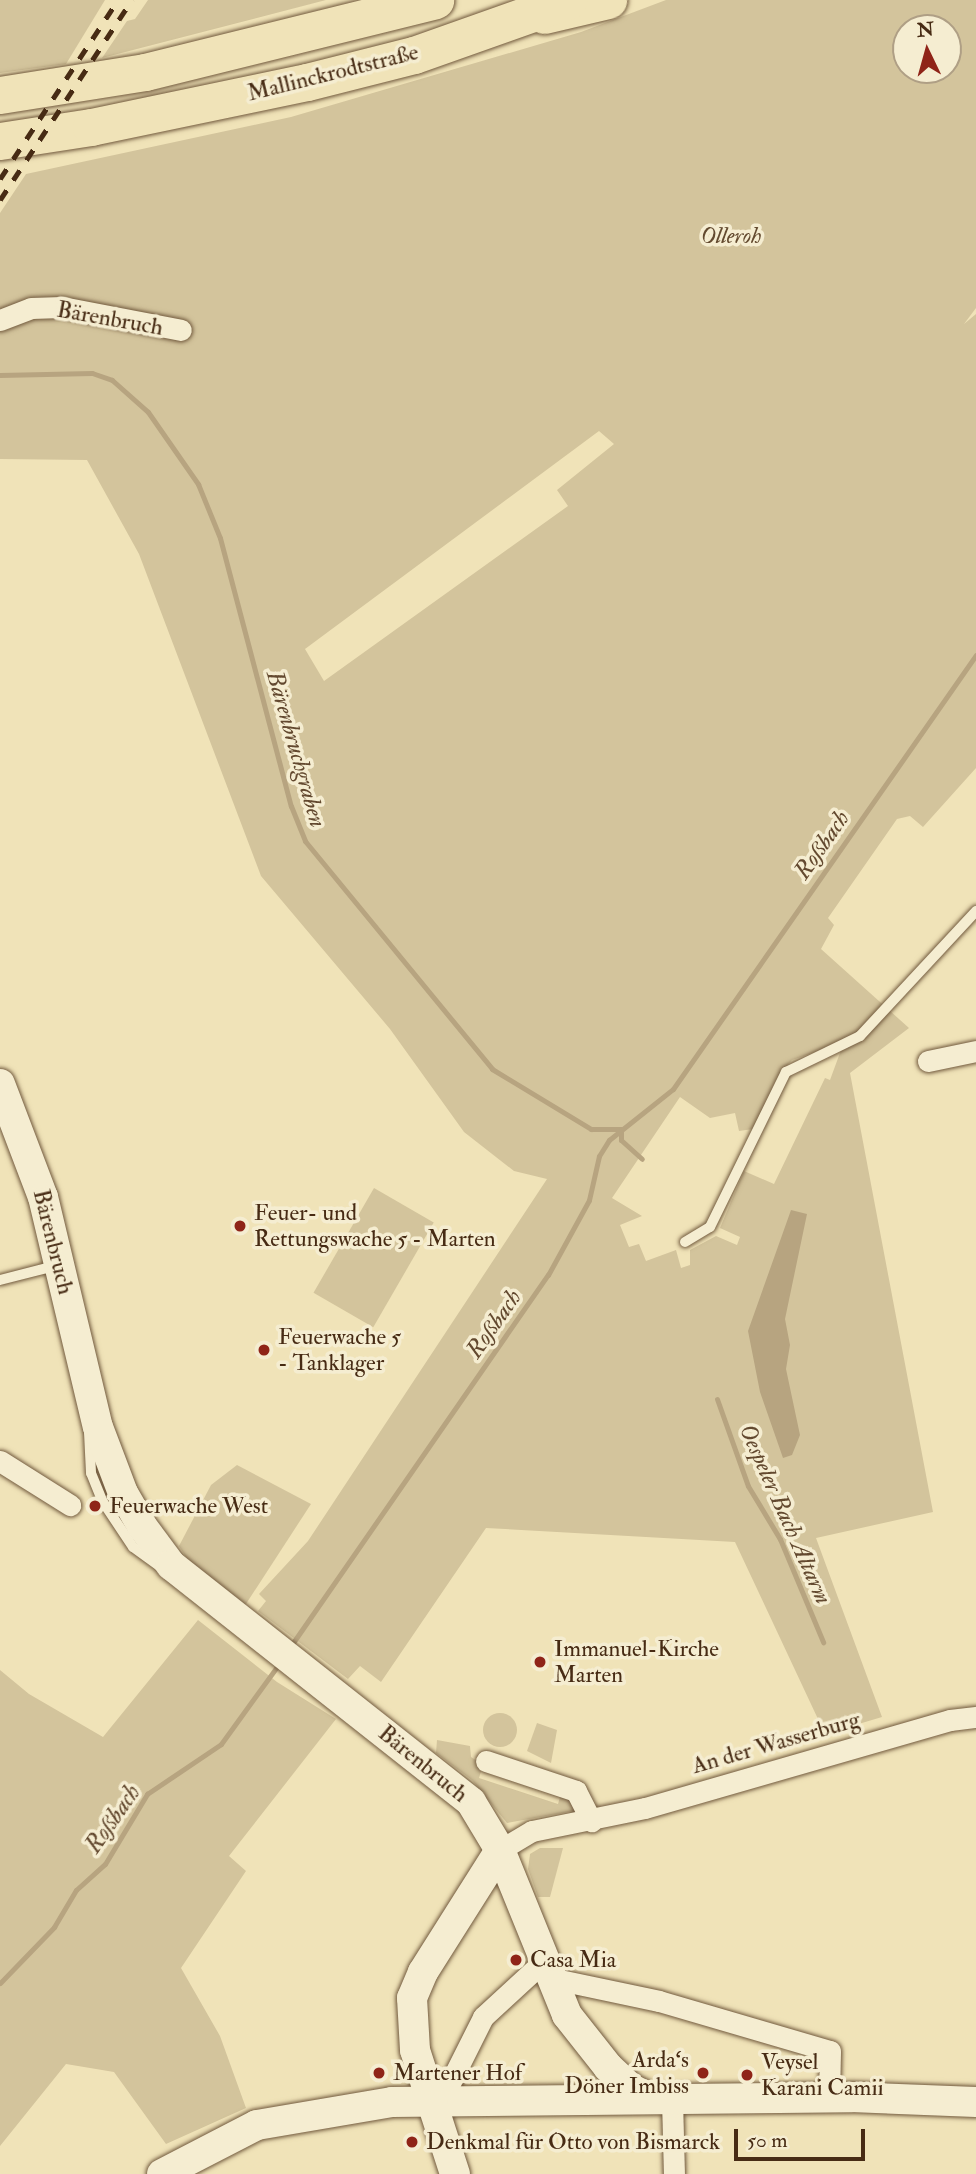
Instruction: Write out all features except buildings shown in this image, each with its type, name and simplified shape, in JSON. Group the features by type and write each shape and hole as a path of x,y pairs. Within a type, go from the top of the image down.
{"highway":[{"name":"Mallinckrodtstraße","path":"91,127 307,82 414,55 569,0"},
{"path":"516,21 608,0"},
{"name":"Mallinckrodtstraße","path":"0,95 145,72 421,3"},
{"path":"0,141 91,127"},
{"path":"0,161 91,127"}],"main road":[{"name":"Bärenbruch","path":"0,1084 7,1117 60,1265 92,1404 137,1537 460,1792 481,1814 500,1850 547,1969 587,2045 595,2070 593,2098"},
{"path":"455,2174 415,2050 412,1998 423,1972 500,1850"},
{"name":"Bärenbruch","path":"587,2045 632,2089 661,2098"},
{"path":"162,2174 257,2125 392,2102 593,2098 830,2098 976,2102"}],"street":[{"name":"Bärenbruch","path":"0,320 31,308 62,307 181,330"},
{"path":"928,1061 976,1051"},
{"path":"0,1461 70,1505"},
{"name":"An der Wasserburg","path":"500,1850 532,1831 591,1821 950,1720 976,1717"},
{"path":"485,1760 576,1791 591,1821"},
{"path":"430,2102 450,2083 483,2017 547,1969 830,2051 830,2098"},
{"path":"661,2098 674,2174"}],"lane":[{"path":"685,1241 710,1227 786,1072 860,1036 976,911"},
{"path":"0,1280 60,1265"}],"green space":[{"path":"0,0 105,0 66,64 0,73"},
{"path":"148,0 326,0 102,58 127,21 135,19"},
{"name":"Olleroh","path":"666,0 976,0 976,308 964,324 976,314 976,768 923,827 910,816 897,819 828,918 834,925 821,949 909,1028 850,1073 933,1512 816,1538 882,1717 825,1734 735,1542 486,1528 381,1682 360,1666 348,1679 258,1611 266,1601 259,1594 308,1541 547,1179 514,1171 464,1132 390,1029 261,876 139,554 87,460 0,459 0,213 26,174 291,117 581,32","holes":["599,431 614,444 557,490 568,506 324,681 305,649","844,1042 830,1080 825,1078 774,1184 744,1171 720,1228 740,1237 737,1245 716,1236 690,1250 690,1265 681,1268 676,1250 646,1261 639,1244 629,1247 620,1225 642,1216 612,1198 680,1097 710,1118 735,1113 739,1131 753,1129 782,1071 792,1060"]},
{"path":"374,1188 434,1222 373,1327 313,1293"},
{"path":"237,1465 311,1504 244,1607 195,1571 179,1546 211,1485"},
{"path":"198,1620 277,1682 336,1719 229,1856 246,1871 181,1968 220,2036 246,2108 166,2144 114,2072 66,2064 0,2146 0,1670 29,1694 103,1737"},
{"path":"500,1713 512,1718 517,1730 512,1742 500,1747 488,1742 483,1730 488,1718"},
{"path":"537,1723 557,1730 551,1763 527,1751"},
{"path":"437,1740 470,1746 471,1757 483,1765 479,1778 558,1804 562,1790 579,1810 507,1823 472,1780 436,1753"},
{"path":"540,1848 563,1848 550,1897 538,1897 528,1869 530,1854"}],"shaded area":[{"path":"791,1210 807,1214 785,1319 790,1345 786,1369 800,1435 792,1455 783,1458 760,1392 748,1331"}],"waterway":[{"name":"Bärenbruchgraben","path":"0,375 92,373 112,380 148,412 198,484 220,538 291,806 305,841 492,1069 591,1129 621,1129"},
{"name":"Roßbach","path":"290,1647 548,1275 589,1200 599,1156 609,1140 673,1089 976,655"},
{"path":"621,1129 621,1140 642,1159"},
{"name":"Oespeler Bach Altarm","path":"717,1399 748,1486 780,1539 823,1642"},
{"name":"Roßbach","path":"0,1983 54,1927 76,1890 105,1864 147,1794 221,1744 281,1661"}],"railway":[{"path":"0,179 118,0"},
{"path":"0,200 132,0"}],"place":[{"name":"Feuer- und Rettungswache 5 - Marten","path":"240,1226"},
{"name":"Feuerwache 5 - Tanklager","path":"264,1350"},
{"name":"Feuerwache West","path":"95,1506"},
{"name":"Immanuel-Kirche Marten","path":"540,1662"},
{"name":"Casa Mia","path":"516,1960"},
{"name":"Martener Hof","path":"379,2073"},
{"name":"Arda‘s Döner Imbiss","path":"703,2073"},
{"name":"Veysel Karani Camii","path":"747,2075"},
{"name":"Denkmal für Otto von Bismarck","path":"412,2142"}]}
